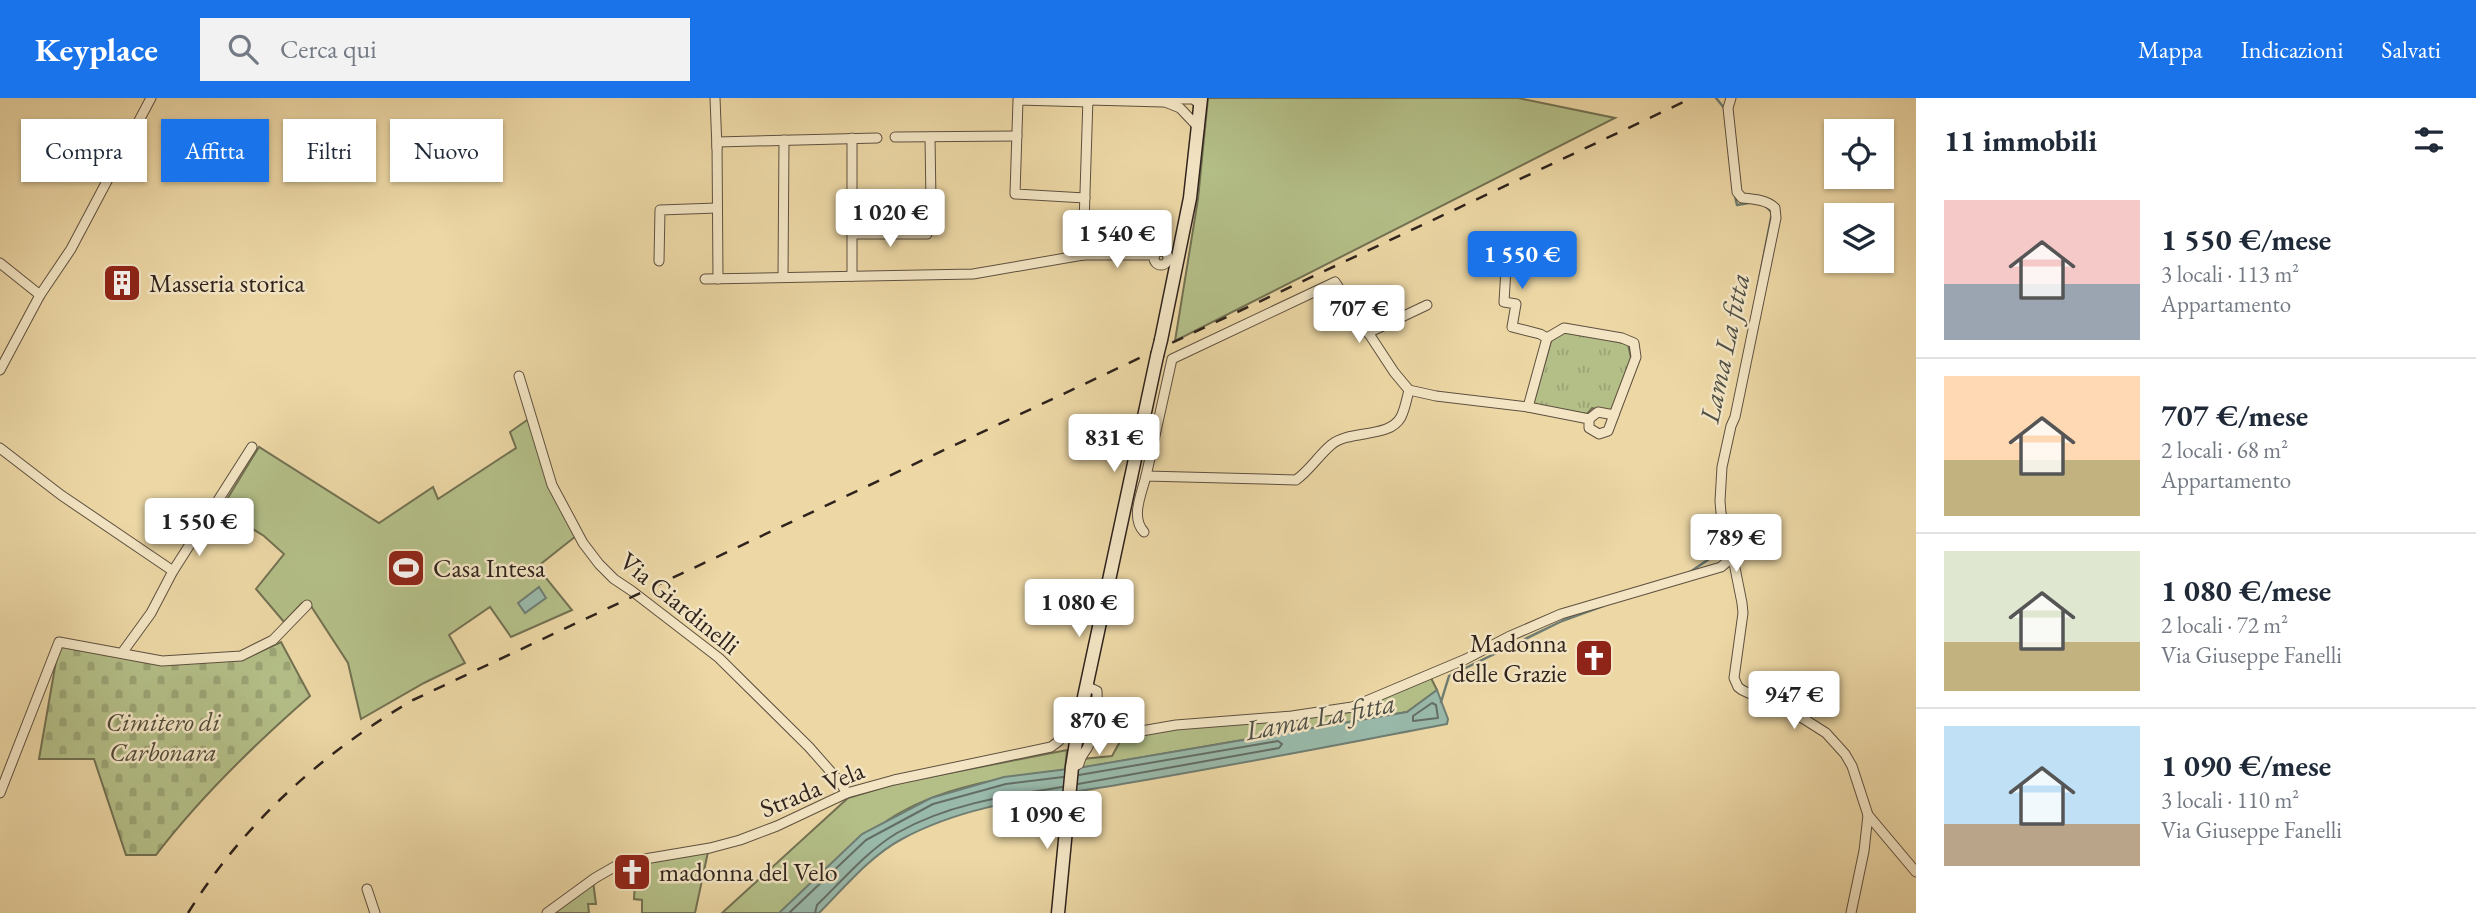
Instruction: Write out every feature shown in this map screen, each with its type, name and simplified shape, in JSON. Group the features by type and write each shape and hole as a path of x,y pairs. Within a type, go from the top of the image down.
{"main road":[{"path":"1058,913 1069,792 1082,706 1181,248 1201,101"}],"street":[{"path":"0,370 40,295 71,249 150,98"},
{"path":"715,98 718,142 718,279"},
{"path":"1731,98 1728,108 1737,192 1742,198 1776,208 1723,467 1721,513 1732,553 1743,613 1734,678 1738,687 1804,719 1826,733 1852,766 1868,815 1916,872"},
{"path":"1085,198 1015,194 1018,100 1201,101"},
{"path":"1083,255 1088,100"},
{"path":"1163,102 1180,108 1194,108 1201,101"},
{"path":"1180,108 1199,128"},
{"path":"895,137 1017,136"},
{"path":"930,137 931,202"},
{"path":"852,138 852,276"},
{"path":"718,142 877,138"},
{"path":"783,277 784,140"},
{"path":"718,142 718,279"},
{"path":"659,261 660,210 717,208"},
{"path":"852,234 927,234"},
{"path":"1485,249 1483,264 1506,268 1504,302 1516,304 1512,327 1547,338"},
{"path":"705,279 973,274 1083,255 1155,255"},
{"path":"0,263 40,295"},
{"path":"1144,532 1136,517 1172,359 1335,282 1394,372 1409,390 1436,396 1528,407 1589,419 1598,412 1614,415"},
{"path":"1368,333 1427,305"},
{"path":"1528,407 1547,338 1564,328 1622,338 1634,344 1636,357 1608,431 1598,434 1589,428 1589,419"},
{"name":"Via Giardinelli","path":"519,376 552,485 583,543 598,564 719,658 809,747 847,793"},
{"path":"1146,475 1296,480 1333,444 1358,434 1392,427 1402,416 1409,390"},
{"path":"122,653 151,613 173,571 252,447"},
{"path":"0,448 61,495 173,571"},
{"path":"1093,723 1097,732 1107,737 1176,724 1292,716 1352,707 1466,659 1561,614 1716,569 1725,564 1732,553"},
{"path":"1716,569 1729,572 1737,582"},
{"path":"0,793 59,642 162,661 241,656 273,640 307,605"},
{"path":"1072,767 1079,764 1081,754 1089,746 1093,723 1097,691 1086,686"},
{"name":"Strada Vela","path":"547,913 606,870 621,863 710,848 740,840 847,793 894,780 1051,747 1059,741 1070,709 1082,706"},
{"path":"1851,913 1864,851 1868,815"},
{"path":"367,889 375,913"}],"green space":[{"path":"1208,98 1518,98 1615,118 1175,341 1198,199"},
{"path":"1564,330 1628,344 1631,358 1613,409 1609,411 1592,408 1587,414 1533,405 1551,341"},
{"name":"Casa Intesa","path":"530,418 576,536 537,567 572,610 511,637 490,607 449,635 465,663 361,719 348,663 309,603 302,603 284,622 256,589 284,554 264,536 221,509 259,447 379,523 433,487 438,499 516,448 510,432"},
{"name":"Cimitero di Carbonara","path":"281,642 310,696 229,771 156,855 126,855 94,759 39,759 59,644 162,663 244,659"},
{"path":"1431,678 1437,690 1407,712 1080,768 1082,759 1112,756 1122,738 1176,729 1351,712"},
{"path":"1067,750 1065,770 973,785 908,808 888,820 780,913 722,913 848,798 898,783"},
{"path":"708,852 695,913 642,913 642,900 634,899 636,865"},
{"path":"593,881 596,904 588,904 589,913 553,913"}],"water":[{"path":"539,587 546,598 525,613 518,603"},
{"name":"Lama La fitta","path":"1437,690 1448,719 1447,724 984,808 929,826 890,846 858,873 819,913 779,913 862,834 931,798 1004,777 1084,767 1407,712"}],"waterway":[{"name":"Lama La fitta","path":"1716,98 1725,109"},
{"name":"Lama La fitta","path":"1735,196 1737,205 1749,203"},
{"name":"Lama La fitta","path":"1757,290 1772,213 1766,206"},
{"name":"Lama La fitta","path":"1690,572 1718,553 1718,516"},
{"name":"Lama La fitta","path":"1441,702 1449,676 1562,621 1603,606"}],"railway":[{"path":"188,913 234,849 287,793 347,743 413,700 1692,98"}],"place":[{"name":"Masseria storica","path":"122,283"},
{"name":"Casa Intesa","path":"406,568"},
{"name":"Madonna delle Grazie","path":"1594,658"},
{"name":"madonna del Velo","path":"632,872"}]}
